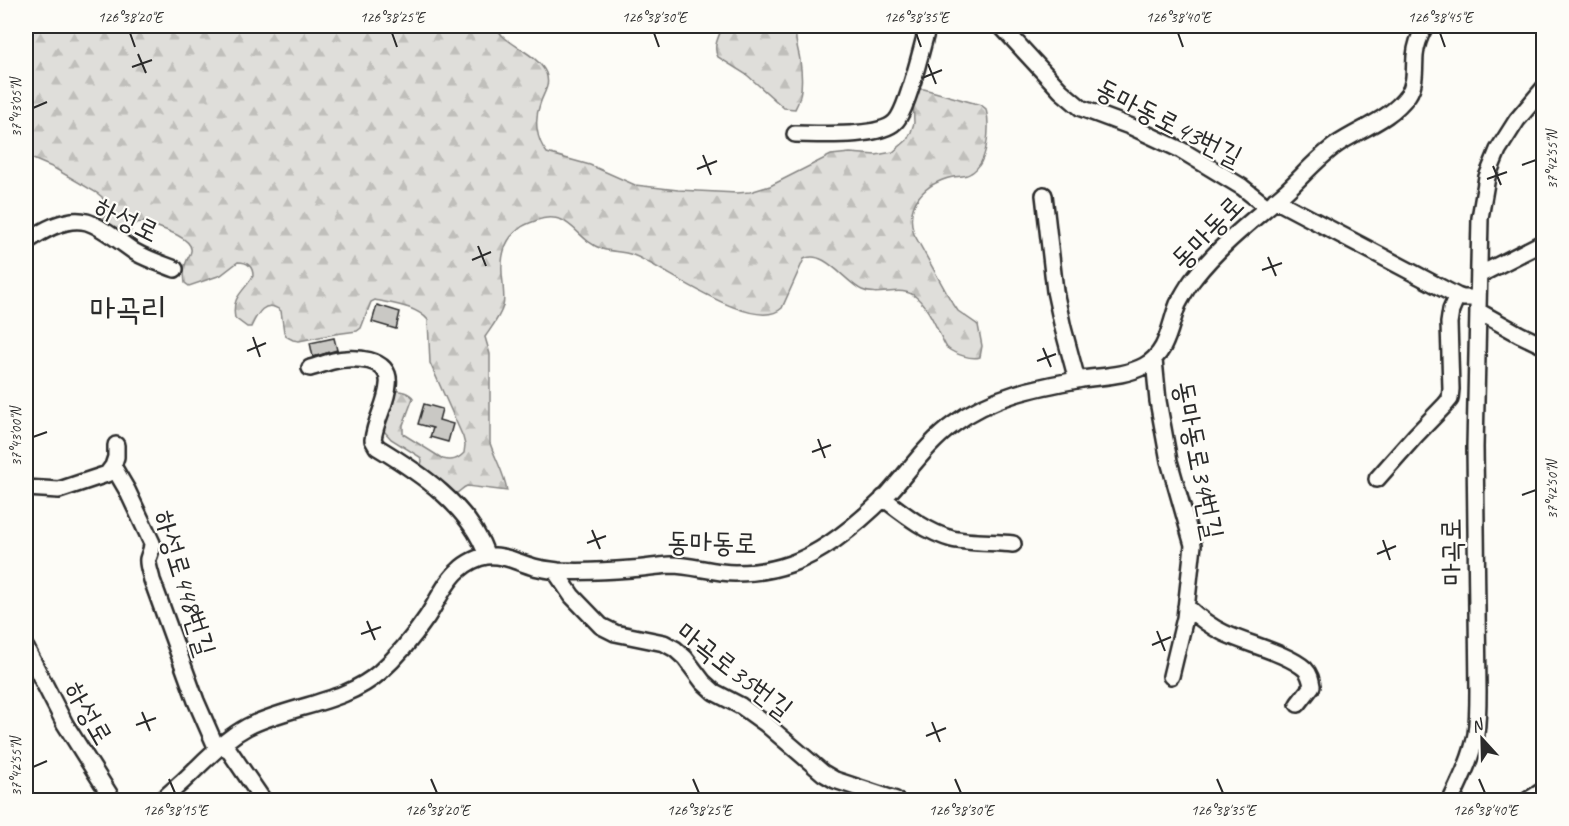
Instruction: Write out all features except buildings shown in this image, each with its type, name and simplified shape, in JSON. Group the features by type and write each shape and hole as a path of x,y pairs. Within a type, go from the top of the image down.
{"street":[{"path":"795,134 872,132 885,129 896,122 906,103 928,26"},
{"name":"동마동로43번길","path":"1001,26 1061,91 1081,108 1181,150 1271,204"},
{"name":"동마동로","path":"555,571 624,570 672,565 734,573 793,563 835,539 860,519 883,498 927,446 958,420 988,403 1012,394 1077,380 1126,373 1154,360 1162,351 1184,292 1195,277 1244,227 1319,159 1349,136 1386,117 1408,95 1413,87 1415,51 1425,26"},
{"name":"마곡로","path":"1451,801 1469,760 1478,720 1475,447 1480,218 1487,177 1498,150 1508,133 1544,88"},
{"path":"1044,195 1055,291 1077,380"},
{"name":"동마동로","path":"1271,204 1457,296"},
{"name":"하성로","path":"26,242 38,233 60,224 72,221 87,222 139,254 174,269"},
{"path":"1479,275 1544,242"},
{"path":"1377,479 1450,399 1449,322 1457,296 1478,304 1519,334 1544,346"},
{"path":"310,368 354,358 372,361 382,366 389,384 376,420 373,440 377,447 423,477 447,498 472,526 482,541 486,556"},
{"name":"동마동로34번길","path":"1154,360 1158,401 1169,461 1193,544 1185,618 1171,676"},
{"path":"26,488 59,490 107,474 116,457 116,445"},
{"name":"하성로448번길","path":"113,466 152,543 148,566 196,701 221,746 263,801"},
{"path":"883,498 925,527 947,537 1013,544"},
{"path":"162,801 221,746 246,728 284,712 346,693 377,675 403,648 454,574 469,562 486,556 555,571"},
{"name":"마곡로35번길","path":"555,571 572,596 601,626 615,633 664,643 675,649 686,658 703,682 714,692 741,706 766,724 823,773 835,780 896,801"},
{"path":"1186,606 1206,624 1294,662 1307,671 1312,686 1298,704"},
{"name":"하성로","path":"26,648 64,724 112,801"},
{"path":"1528,801 1544,790"}],"green space":[{"path":"26,26 496,26 505,38 535,59 546,73 547,86 538,110 537,123 540,142 547,153 590,165 635,185 678,190 750,192 770,186 831,155 850,153 876,155 893,152 907,140 911,132 914,123 913,98 917,89 981,105 986,109 987,143 985,153 977,168 965,176 953,177 934,184 919,196 912,213 914,234 950,299 958,311 978,325 982,346 980,357 963,356 947,348 926,308 910,293 897,291 876,293 862,290 819,258 804,259 782,308 769,314 751,313 708,296 633,255 593,245 564,221 547,218 535,221 524,225 508,240 502,261 503,306 485,337 490,354 490,443 507,491 467,486 452,495 420,468 422,461 420,457 391,439 384,431 395,391 402,391 413,398 403,425 403,434 443,459 454,459 464,453 463,437 430,363 428,320 411,309 375,300 371,302 361,328 357,331 299,341 287,337 281,311 275,307 262,309 251,327 247,327 235,318 237,299 253,276 251,267 247,264 238,262 221,275 189,286 185,283 184,274 191,251 186,241 144,222 136,223 127,237 102,222 107,209 102,197 54,168 26,156"},
{"path":"723,26 798,26 796,39 801,66 801,85 795,109 784,108 747,75 718,57 716,45"}],"district":[{"name":"마곡리","path":"128,308"}]}
